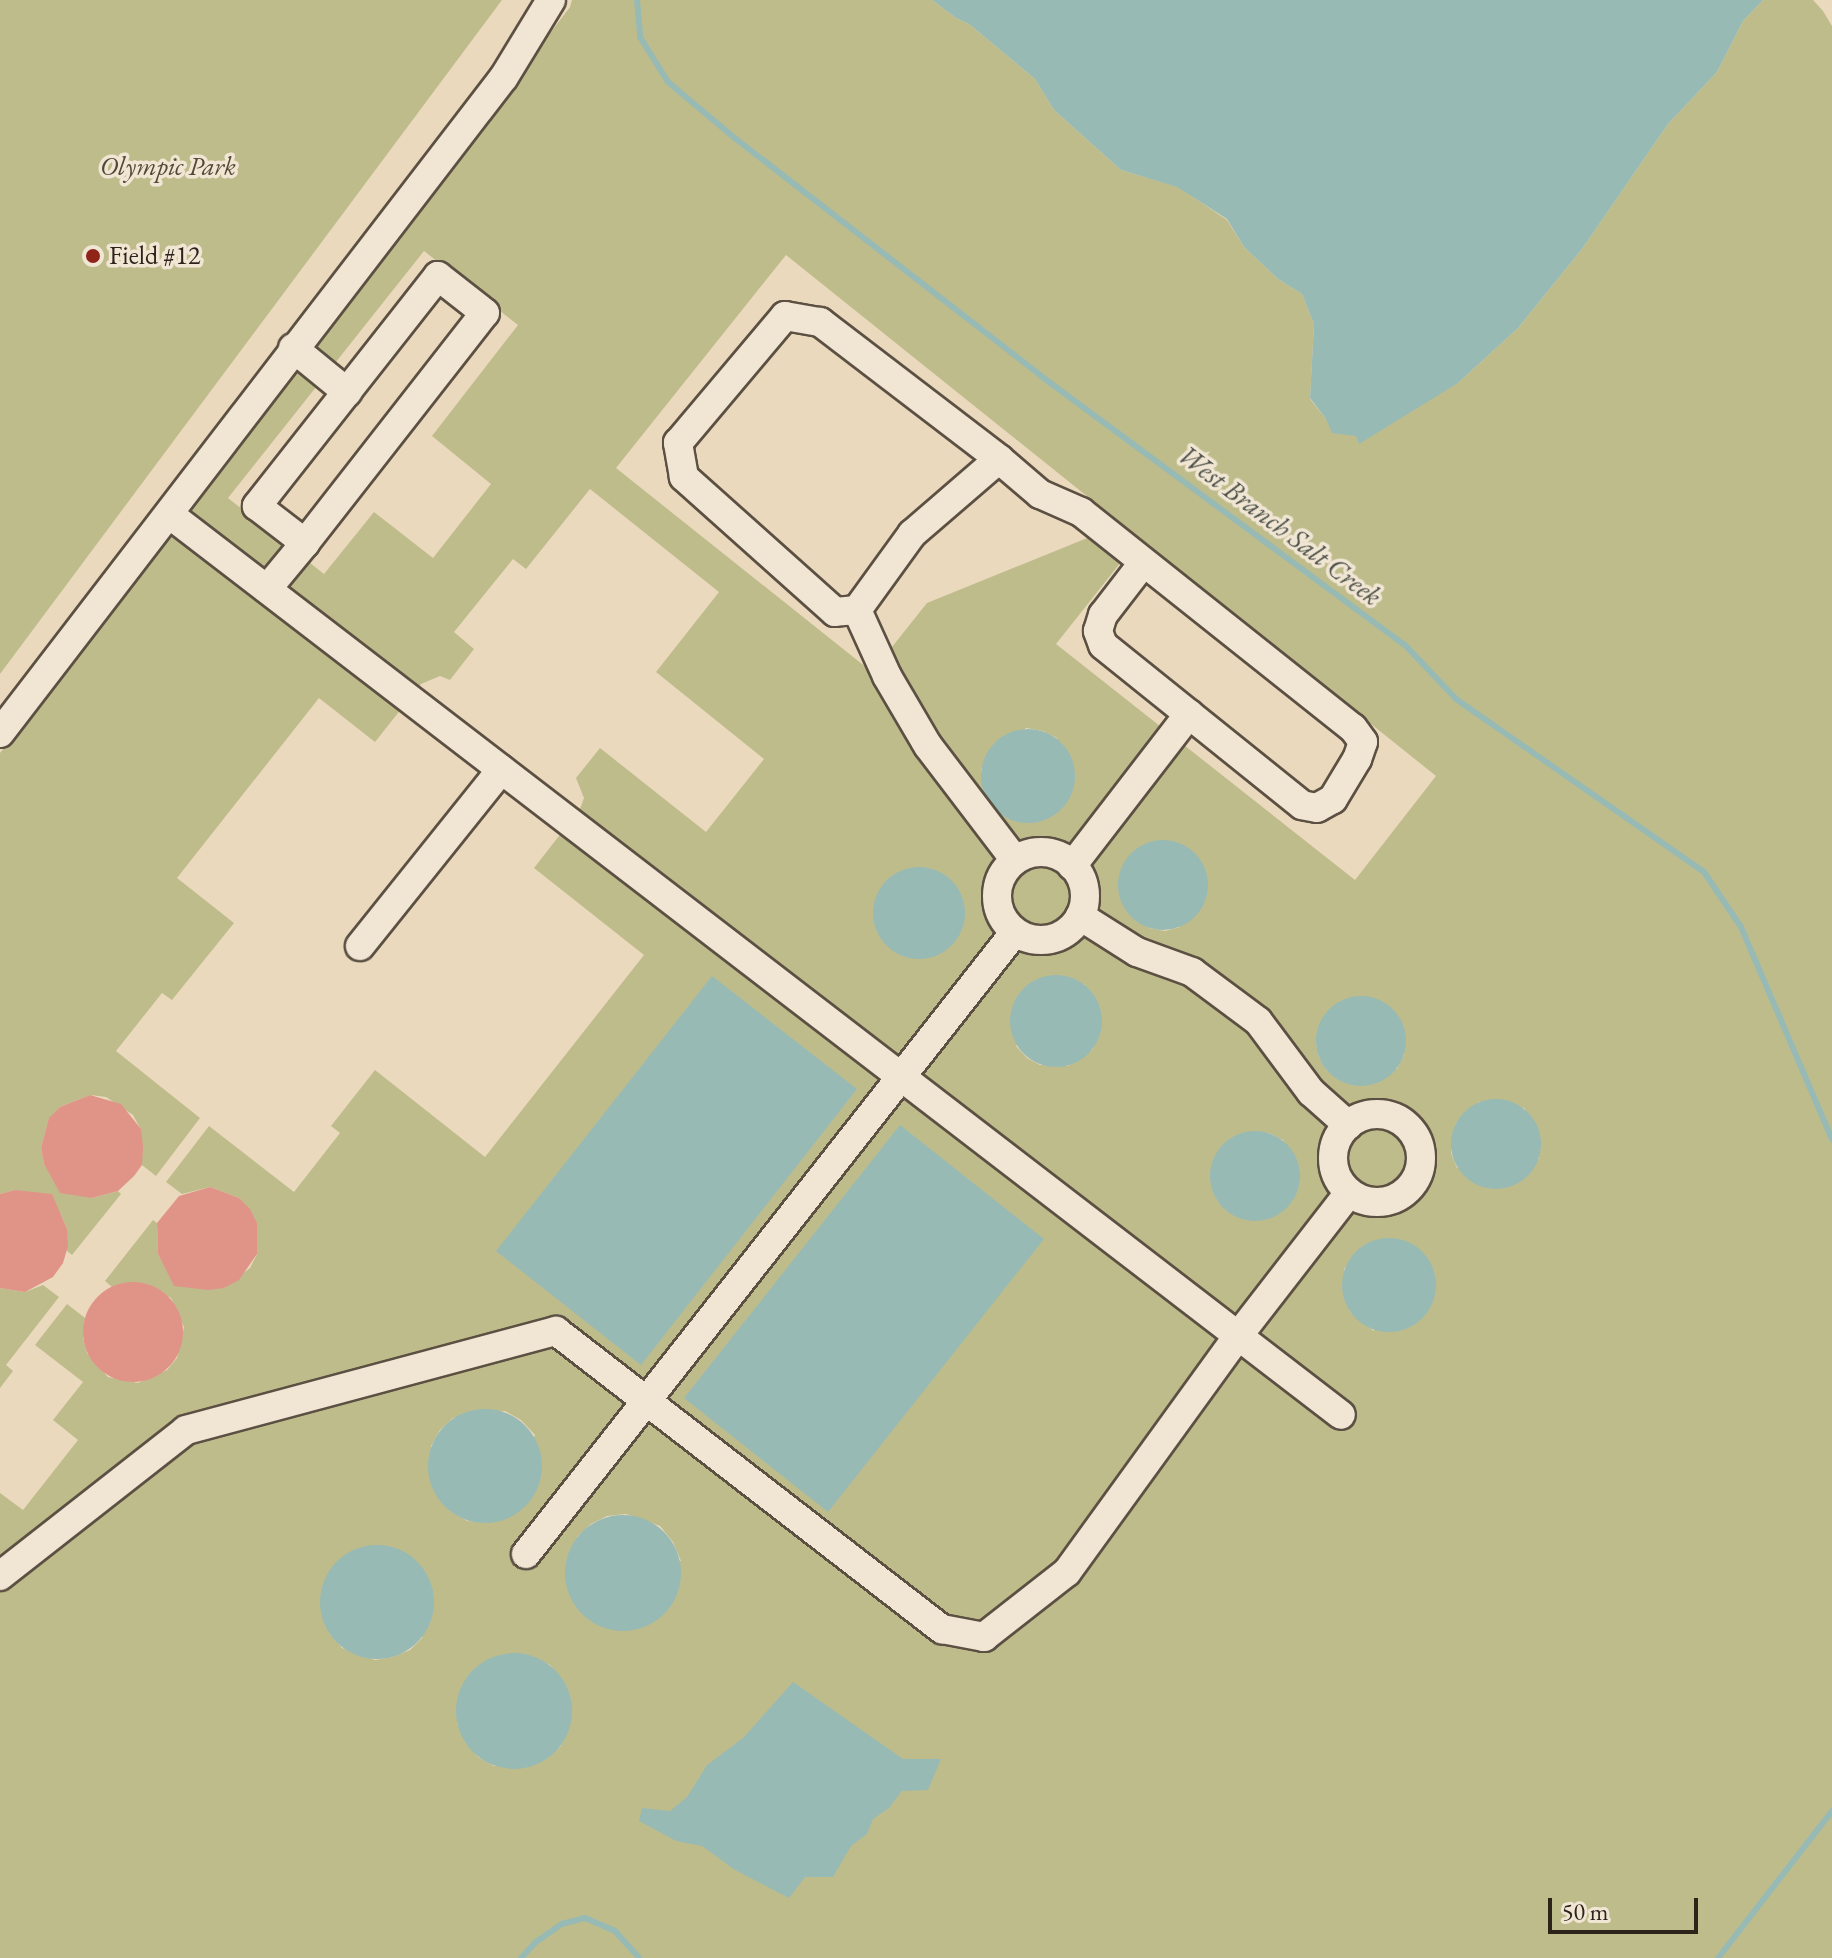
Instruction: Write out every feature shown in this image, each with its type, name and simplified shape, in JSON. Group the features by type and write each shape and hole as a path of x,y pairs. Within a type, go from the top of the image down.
{"street":[{"path":"0,733 504,77 551,0"},
{"path":"267,589 305,543 485,313 438,276 257,506 305,543"},
{"path":"999,459 912,534 857,610 835,612 684,477 678,443 785,316 820,322 999,459 1040,494 1081,512 1353,728 1363,742 1333,799 1317,808 1302,805 1103,645 1098,631 1103,615 1143,563"},
{"path":"293,348 347,392"},
{"path":"169,514 1341,1415"},
{"path":"857,610 887,676 928,746 1015,860"},
{"path":"1072,866 1189,714"},
{"path":"360,946 501,770"},
{"path":"1042,852 1056,854 1072,866 1084,886 1080,916 1058,936 1029,938 1015,932 998,909 999,882 1015,860 1042,852"},
{"path":"1080,916 1137,952 1192,972 1258,1021 1311,1092 1348,1125"},
{"path":"526,1554 1015,932"},
{"path":"1373,1114 1401,1120 1419,1142 1422,1156 1415,1183 1392,1201 1377,1203 1349,1193 1339,1181 1333,1152 1348,1125 1373,1114"},
{"path":"0,1576 186,1430 556,1331 942,1629 984,1637 1067,1572 1238,1336 1349,1193"}],"green space":[{"name":"Olympic Park","path":"0,0 502,0 0,674"},
{"path":"572,0 932,0 969,24 1035,79 1054,110 1121,170 1178,187 1227,220 1244,247 1278,279 1302,294 1314,324 1310,399 1326,419 1458,383 1518,328 1582,249 1668,124 1717,72 1743,21 1763,0 1813,0 1823,11 1832,26 1832,1958 0,1958 0,1493 23,1510 78,1440 53,1420 83,1382 35,1345 67,1304 85,1318 83,1338 87,1353 108,1377 138,1383 167,1370 177,1358 184,1327 171,1298 143,1283 112,1287 105,1281 153,1220 157,1223 158,1254 166,1269 192,1288 224,1288 250,1268 257,1254 257,1223 239,1198 210,1187 182,1194 166,1182 209,1126 294,1192 340,1133 331,1126 375,1070 485,1157 644,955 534,868 580,809 584,798 576,778 600,748 706,832 764,759 656,672 719,592 590,489 526,569 513,559 454,632 474,649 450,680 440,676 421,684 375,742 319,698 177,878 234,923 172,1000 162,993 116,1051 200,1118 156,1176 142,1165 141,1130 133,1115 106,1097 90,1095 60,1107 49,1119 41,1148 44,1164 63,1188 92,1198 118,1191 121,1194 72,1255 67,1251 67,1229 60,1213 48,1200 15,1190 0,1194 0,753 570,7","holes":["424,251 518,325 432,436 491,484 433,558 374,512 324,574 228,498","786,255 1436,776 1355,880 1056,644 1125,557 1097,534 927,603 872,672 616,468","1026,728 1057,738 1026,823 999,813 988,800 981,769","1121,870 1180,927 1165,931 1149,928 1120,898","1084,984 1100,1008 1099,1037 1092,1050 1068,1066 1040,1065 1027,1058 1016,1046","1403,1024 1404,1055 1397,1069 1327,1071 1319,1058 1316,1044","1479,1102 1524,1108 1539,1131 1539,1159 1457,1168 1451,1153 1456,1123","1269,1133 1283,1140 1298,1163 1227,1211 1217,1200 1211,1185","1363,1246 1374,1331 1350,1312 1344,1269","505,1411 521,1420 535,1435 487,1523 467,1521 450,1511 431,1446 440,1430 453,1418","626,1514 660,1526 673,1542 681,1561 577,1537 591,1524 607,1516","329,1633 423,1637 410,1650 375,1660 342,1648","532,1656 550,1665 562,1679 568,1731 560,1747 546,1759 494,1766 478,1757 465,1742 457,1723"]},
{"path":"43,1285 59,1297 6,1365 13,1371 0,1388 0,1288 25,1292"}],"water":[{"path":"932,0 1763,0 1743,21 1717,72 1668,124 1582,249 1518,328 1458,383 1359,444 1356,436 1332,433 1310,398 1314,324 1302,294 1278,279 1244,247 1227,219 1177,187 1121,170 1054,110 1035,79 969,24"},
{"path":"1028,729 1046,733 1061,743 1071,758 1075,776 1071,794 1061,809 1046,819 1028,823 1010,819 995,809 985,794 981,776 985,758 995,743 1010,733"},
{"path":"1163,840 1180,844 1195,853 1204,868 1208,885 1204,902 1195,917 1180,926 1163,930 1146,926 1131,917 1122,902 1118,885 1122,868 1131,853 1146,844"},
{"path":"919,867 937,871 952,880 961,895 965,913 961,931 952,946 937,955 919,959 901,955 886,946 877,931 873,913 877,895 886,880 901,871"},
{"path":"1056,975 1074,978 1089,988 1099,1003 1102,1021 1099,1039 1089,1054 1074,1064 1056,1067 1038,1064 1023,1054 1013,1039 1010,1021 1013,1003 1023,988 1038,978"},
{"path":"712,976 857,1089 641,1365 496,1251"},
{"path":"1361,996 1378,999 1393,1009 1403,1024 1406,1041 1403,1058 1393,1073 1378,1083 1361,1086 1344,1083 1329,1073 1319,1058 1316,1041 1319,1024 1329,1009 1344,999"},
{"path":"1496,1099 1513,1102 1528,1112 1538,1127 1541,1144 1538,1161 1528,1176 1513,1186 1496,1189 1479,1186 1464,1176 1454,1161 1451,1144 1454,1127 1464,1112 1479,1102"},
{"path":"900,1125 1044,1239 828,1512 684,1398"},
{"path":"1255,1131 1280,1139 1292,1151 1300,1176 1292,1201 1280,1213 1255,1221 1230,1213 1218,1201 1210,1176 1218,1151 1230,1139"},
{"path":"1389,1238 1407,1241 1422,1252 1433,1267 1436,1285 1433,1303 1422,1318 1407,1329 1389,1332 1371,1329 1356,1318 1345,1303 1342,1285 1345,1267 1356,1252 1371,1241"},
{"path":"485,1409 507,1413 526,1425 538,1444 542,1466 538,1488 526,1507 507,1519 485,1523 463,1519 444,1507 432,1488 428,1466 432,1444 444,1425 463,1413"},
{"path":"623,1515 645,1519 664,1532 677,1551 681,1573 677,1595 664,1614 645,1627 623,1631 601,1627 582,1614 569,1595 565,1573 569,1551 582,1532 601,1519"},
{"path":"377,1545 399,1550 417,1562 429,1580 434,1602 429,1624 417,1642 399,1654 377,1659 355,1654 337,1642 325,1624 320,1602 325,1580 337,1562 355,1550"},
{"path":"514,1653 536,1658 555,1670 567,1689 572,1711 567,1733 555,1752 536,1764 514,1769 492,1764 473,1752 461,1733 456,1711 461,1689 473,1670 492,1658"},
{"path":"793,1682 903,1759 941,1759 928,1790 902,1791 889,1808 873,1819 867,1834 851,1846 833,1877 805,1877 789,1898 735,1870 702,1846 676,1841 639,1821 642,1808 670,1811 687,1797 707,1765 743,1738"}],"building":[{"path":"90,1095 121,1104 141,1129 143,1146 142,1165 134,1176 118,1191 92,1198 60,1193 44,1164 41,1148 49,1118 60,1107"},
{"path":"210,1187 239,1198 250,1209 257,1223 257,1254 239,1280 224,1288 208,1290 174,1286 158,1254 157,1223 179,1196"},
{"path":"15,1190 52,1194 67,1229 68,1246 63,1263 53,1277 25,1292 0,1288 0,1194"},
{"path":"133,1282 152,1285 169,1296 180,1313 183,1332 180,1351 169,1368 152,1379 133,1382 114,1379 97,1368 86,1351 83,1332 86,1313 97,1296 114,1285"}],"waterway":[{"name":"West Branch Salt Creek","path":"637,0 640,37 668,82 736,139 1041,376 1405,645 1456,699 1704,872 1741,927 1832,1139"},
{"name":"West Branch Salt Creek","path":"1718,1958 1832,1811"},
{"name":"West Branch Salt Creek","path":"521,1958 536,1942 562,1924 585,1918 615,1931 639,1958"}],"place":[{"name":"Field #12","path":"93,256"}]}
